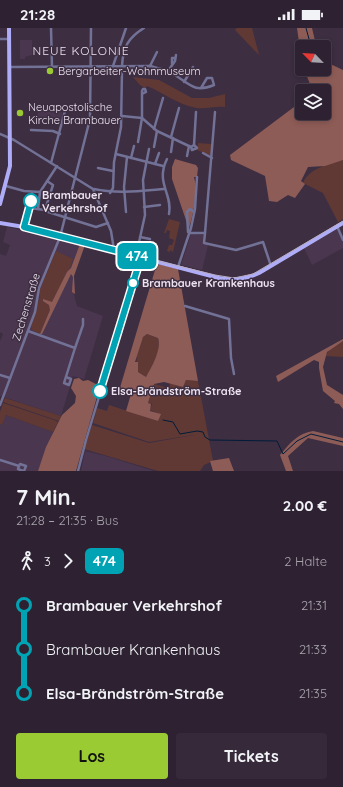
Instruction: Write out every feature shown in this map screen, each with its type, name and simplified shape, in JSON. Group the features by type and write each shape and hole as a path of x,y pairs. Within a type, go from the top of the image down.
{"main road":[{"path":"0,204 10,170 9,28"},
{"path":"0,224 24,227 222,278 235,279 251,276 271,266 343,223"}],"street":[{"path":"51,28 52,67"},
{"name":"Zechenstraße","path":"0,405 36,308 39,288 60,236 90,116 91,28"},
{"path":"113,66 126,28"},
{"path":"122,66 126,44 135,33 144,28"},
{"path":"0,39 9,39"},
{"path":"150,66 157,52"},
{"path":"168,71 176,57"},
{"path":"10,67 150,66 168,71 194,88 201,88 214,85 211,78 207,78 201,88"},
{"path":"184,82 193,67"},
{"path":"110,193 113,188 113,171 122,116 122,70"},
{"path":"138,142 142,118 142,94"},
{"path":"154,147 163,98"},
{"path":"171,152 172,138 180,108"},
{"path":"51,163 60,134 65,110"},
{"path":"122,116 142,118 156,130 190,147 192,150 196,150 197,148 194,145 196,112"},
{"path":"215,112 204,243 236,250 263,242 271,266"},
{"path":"31,130 53,131 60,134"},
{"path":"0,134 10,137 93,189 110,193 164,189"},
{"path":"187,156 190,147 194,145"},
{"path":"131,158 134,146"},
{"path":"136,256 145,215 143,191 145,162 149,149"},
{"path":"155,164 159,153"},
{"path":"203,153 212,158"},
{"path":"116,154 163,166"},
{"path":"126,212 124,193 127,157"},
{"path":"167,159 163,166 164,189 170,205 169,214"},
{"path":"38,209 40,192 57,166"},
{"path":"98,168 113,171"},
{"path":"178,267 194,212 197,177"},
{"path":"45,210 53,185 48,181"},
{"path":"6,186 32,192 40,192"},
{"path":"93,189 108,223 114,250"},
{"path":"32,192 30,208 45,210 65,218 96,227 108,223"},
{"path":"144,207 160,205"},
{"path":"189,233 187,224 188,210 192,209 194,212"},
{"path":"337,226 343,240"},
{"path":"189,233 205,233"},
{"path":"140,237 150,239"},
{"path":"78,471 141,257"},
{"path":"185,306 229,319 231,358 234,374"},
{"path":"66,377 83,325 83,319"},
{"path":"28,331 75,348"},
{"path":"0,374 10,378"},
{"path":"0,460 19,466 20,464 26,466 24,471 18,469 19,466"}],"shaded area":[{"path":"237,28 252,28 259,55 235,30"},
{"path":"297,28 312,28 315,40 299,40"},
{"path":"20,40 32,40 32,55 25,57 25,59 20,59"},
{"path":"331,64 343,70 343,160 325,166 308,167 301,181 305,184 295,198 288,195 277,202 269,201 265,176 231,160 230,155 295,106 295,120 331,120 331,84 310,84 307,76 331,76"},
{"path":"133,77 159,80 192,98 209,98 225,94 225,107 197,108 177,102 147,86 145,88"},
{"path":"39,111 62,112 62,123 34,122 34,116 37,115"},
{"path":"198,143 211,144 211,156 197,150"},
{"path":"175,159 196,165 198,168 197,177 194,177 196,196 189,229 172,179 172,167"},
{"path":"343,160 343,219 338,222 323,193 303,183 310,174 320,167"},
{"path":"169,219 180,222 173,252 170,250 170,252 167,251 169,245 172,245 174,240 169,238 170,231 167,230 166,233 164,233"},
{"path":"7,227 84,244 73,274 73,291 77,306 103,316 84,379 73,376 61,416 0,396 0,341 3,334 0,332 0,254 6,256 10,245 3,242"},
{"path":"337,229 343,242 343,248 312,265 304,248"},
{"path":"191,234 203,235 203,244 208,245 202,270 181,265"},
{"path":"80,244 85,245 74,276 75,294 72,292 73,277 71,274 42,334 40,334 50,310 49,305 43,301 43,299 52,302 67,272 71,268"},
{"path":"56,251 73,259 68,273 67,272 52,303 43,299 49,305 50,310 40,334 32,330 31,327 40,297 39,292"},
{"path":"159,264 178,269 198,381 186,380 183,387 164,382 154,384 148,403 151,404 150,411 161,414 158,421 126,411 131,394 119,391","holes":["147,334 158,338 158,352 146,377 138,372 138,362 135,362 143,337"]},
{"path":"147,334 158,338 159,347 156,358 146,377 138,372 137,352 143,337"},
{"path":"343,339 343,341 327,352 323,367 327,385 343,395 343,409 339,404 334,403 335,401 323,391 319,362 314,360 278,382 276,376"},
{"path":"343,341 343,357 325,356 330,349"},
{"path":"79,378 83,381 88,380 100,386 76,471 38,471 46,447 62,415 75,403 76,396 71,388 74,379"},
{"path":"186,380 198,381 213,461 204,465 200,471 158,471 84,449 92,425 149,443 200,434 149,442 93,423 97,408 107,411 109,405 158,421 160,414 150,410 152,404 148,403 154,384 169,388 170,383 183,387"},
{"path":"5,398 61,416 59,421 3,402"},
{"path":"3,403 58,422 53,432 6,415 2,425 0,424 0,412"},
{"path":"6,415 53,432 38,471 0,471 0,424 2,425"},
{"path":"313,431 343,438 343,446 308,438 288,456 293,471 286,471 280,455 290,443 298,437"},
{"path":"85,451 106,456 154,471 81,471"},
{"path":"229,458 234,471 213,471 210,461"}],"waterway":[{"path":"306,28 309,40"},
{"path":"163,420 173,422 180,434 197,431 203,432 205,437 210,440 277,441 283,454 297,441 311,434 343,442"}],"tram line":[{"path":"29,196 24,220 29,227 44,233"},
{"path":"40,232 215,275 234,278 253,274 343,221"}],"bus line":[{"name":"474","path":"31,201 24,227 141,257 100,391"}],"place":[{"name":"Bergarbeiter-Wohnmuseum","path":"50,71"},
{"name":"Neuapostolische Kirche Brambauer","path":"20,113"},
{"name":"Brambauer Verkehrshof","path":"31,201"},
{"name":"Brambauer Krankenhaus","path":"133,283"},
{"name":"Elsa-Brändström-Straße","path":"100,391"}],"district":[{"name":"NEUE KOLONIE","path":"81,50"}]}
